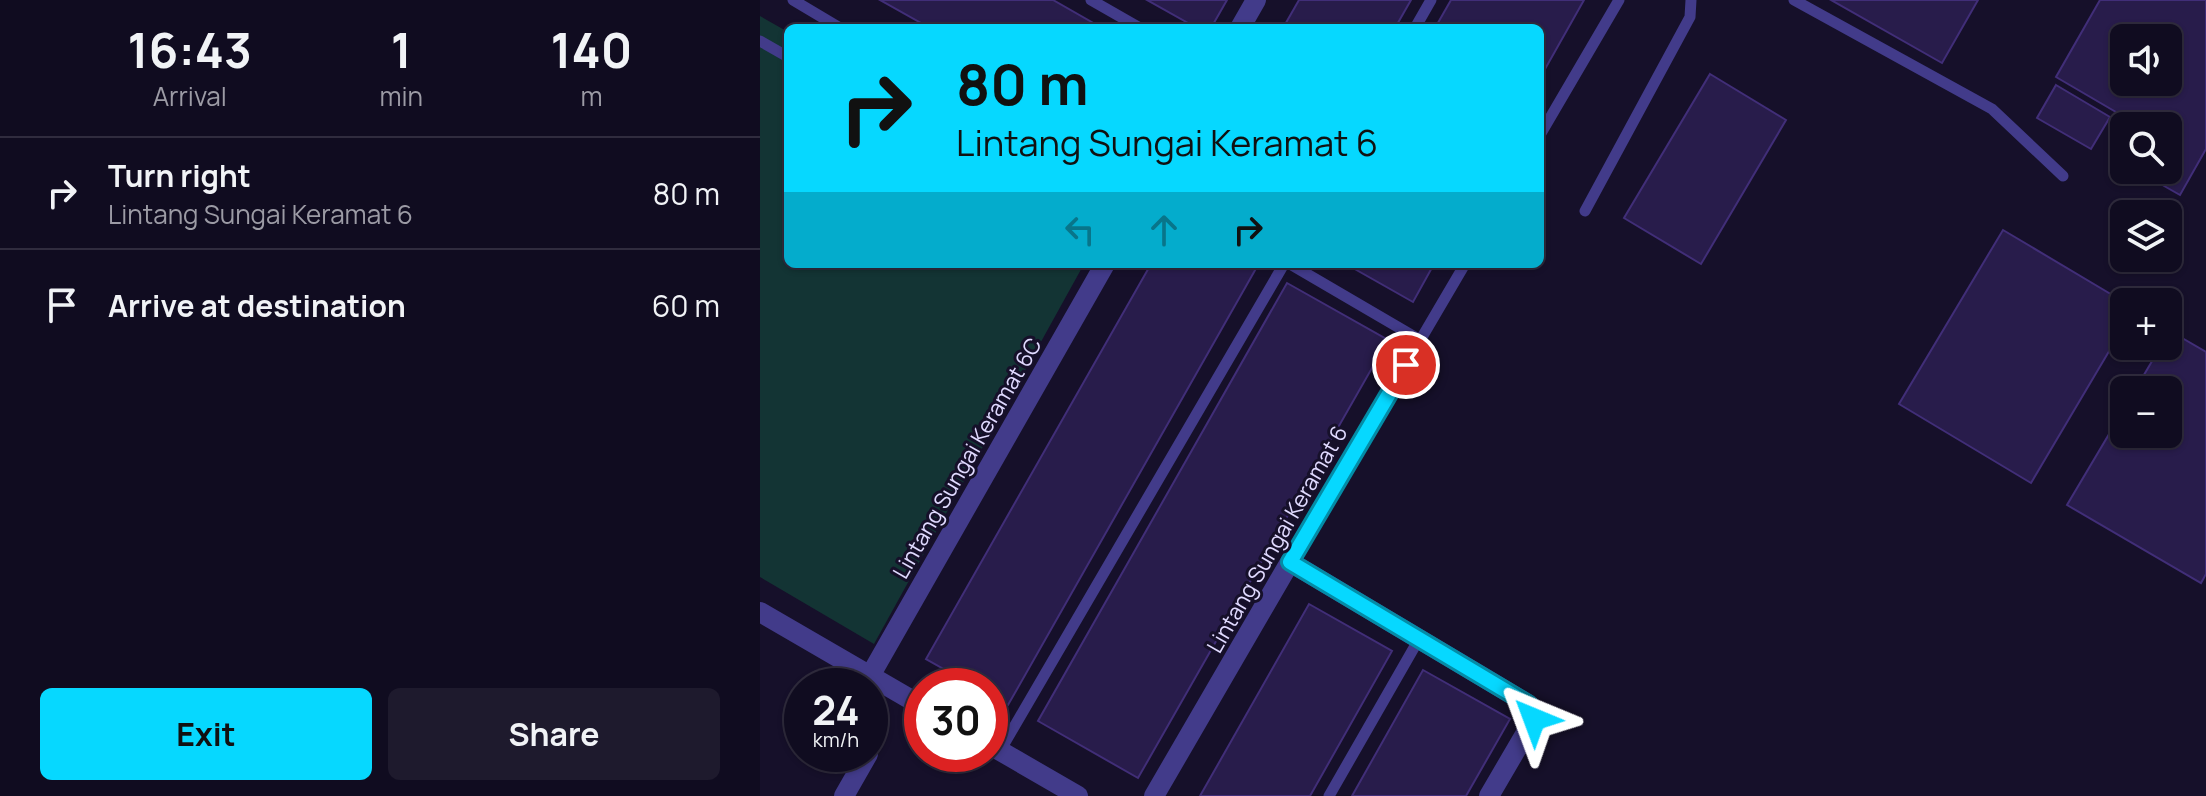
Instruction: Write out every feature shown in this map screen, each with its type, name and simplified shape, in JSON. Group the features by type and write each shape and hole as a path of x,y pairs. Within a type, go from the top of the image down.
{"street":[{"path":"1242,24 1256,0"},
{"name":"Lintang Sungai Keramat 6C","path":"875,668 1103,268"},
{"path":"1290,562 1535,711 1534,719 1489,796"},
{"name":"Lintang Sungai Keramat 6","path":"1154,796 1290,562"},
{"path":"760,612 856,668"},
{"path":"1008,756 1078,796"},
{"path":"844,796 858,772"}],"lane":[{"path":"793,0 833,24"},
{"path":"1091,0 1133,24"},
{"path":"1417,24 1431,0"},
{"path":"1544,128 1619,0"},
{"path":"1585,211 1690,17 1691,0"},
{"path":"1794,0 1992,109 2063,176"},
{"path":"760,41 784,55"},
{"path":"1008,726 1282,268"},
{"path":"1297,268 1420,340"},
{"name":"Lintang Sungai Keramat 6","path":"1290,562 1463,268"},
{"path":"1329,796 1419,639"}],"green space":[{"path":"760,16 784,30 784,268 1082,268 874,644 760,577"}],"building":[{"path":"880,0 1053,0 1095,24 923,24"},
{"path":"1147,0 1227,0 1213,24 1190,24"},
{"path":"1299,0 1411,0 1397,24 1285,24"},
{"path":"1451,0 1584,0 1544,71 1544,24 1437,24"},
{"path":"1831,0 1978,0 1942,63"},
{"path":"2100,0 2206,0 2206,149 2180,195 2161,184 2182,184 2182,112 2116,112 2056,77"},
{"path":"1710,74 1786,120 1701,264 1624,218"},
{"path":"2056,85 2110,117 2091,149 2037,118"},
{"path":"2003,230 2110,294 2110,350 2031,483 1899,404"},
{"path":"1149,268 1256,268 1008,705 1008,668 942,668 926,659"},
{"path":"1353,268 1432,268 1413,302"},
{"path":"1287,283 1388,340 1138,778 1038,721"},
{"path":"2182,338 2206,352 2206,574 2201,583 2067,505 2110,433 2110,448 2182,448 2182,376 2143,376 2153,360 2182,360"},
{"path":"1309,604 1392,651 1310,796 1200,796"},
{"path":"1423,670 1510,719 1466,796 1352,796"}],"route":[{"path":"1406,365 1290,562 1528,704 1535,711 1534,719"}]}
